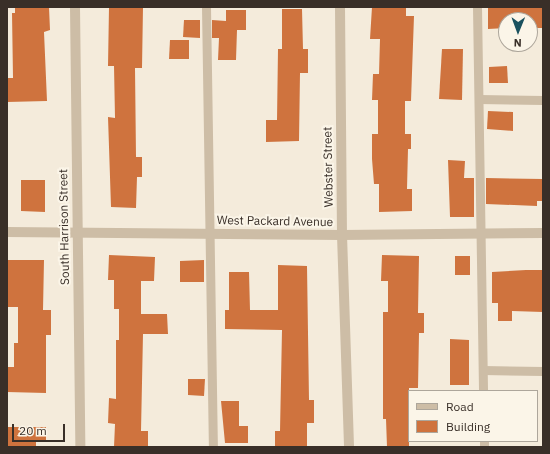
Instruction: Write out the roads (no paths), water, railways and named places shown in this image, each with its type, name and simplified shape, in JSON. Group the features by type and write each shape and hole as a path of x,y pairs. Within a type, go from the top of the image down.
{"street":[{"name":"South Harrison Street","path":"75,7 80,447"},
{"name":"Webster Street","path":"340,7 342,235 349,447"},
{"name":"West Packard Avenue","path":"7,232 342,235 482,231 543,233"}],"lane":[{"path":"206,7 213,447"},
{"path":"477,7 482,231 483,390"},
{"path":"479,99 543,100"},
{"path":"483,370 543,371"}]}
